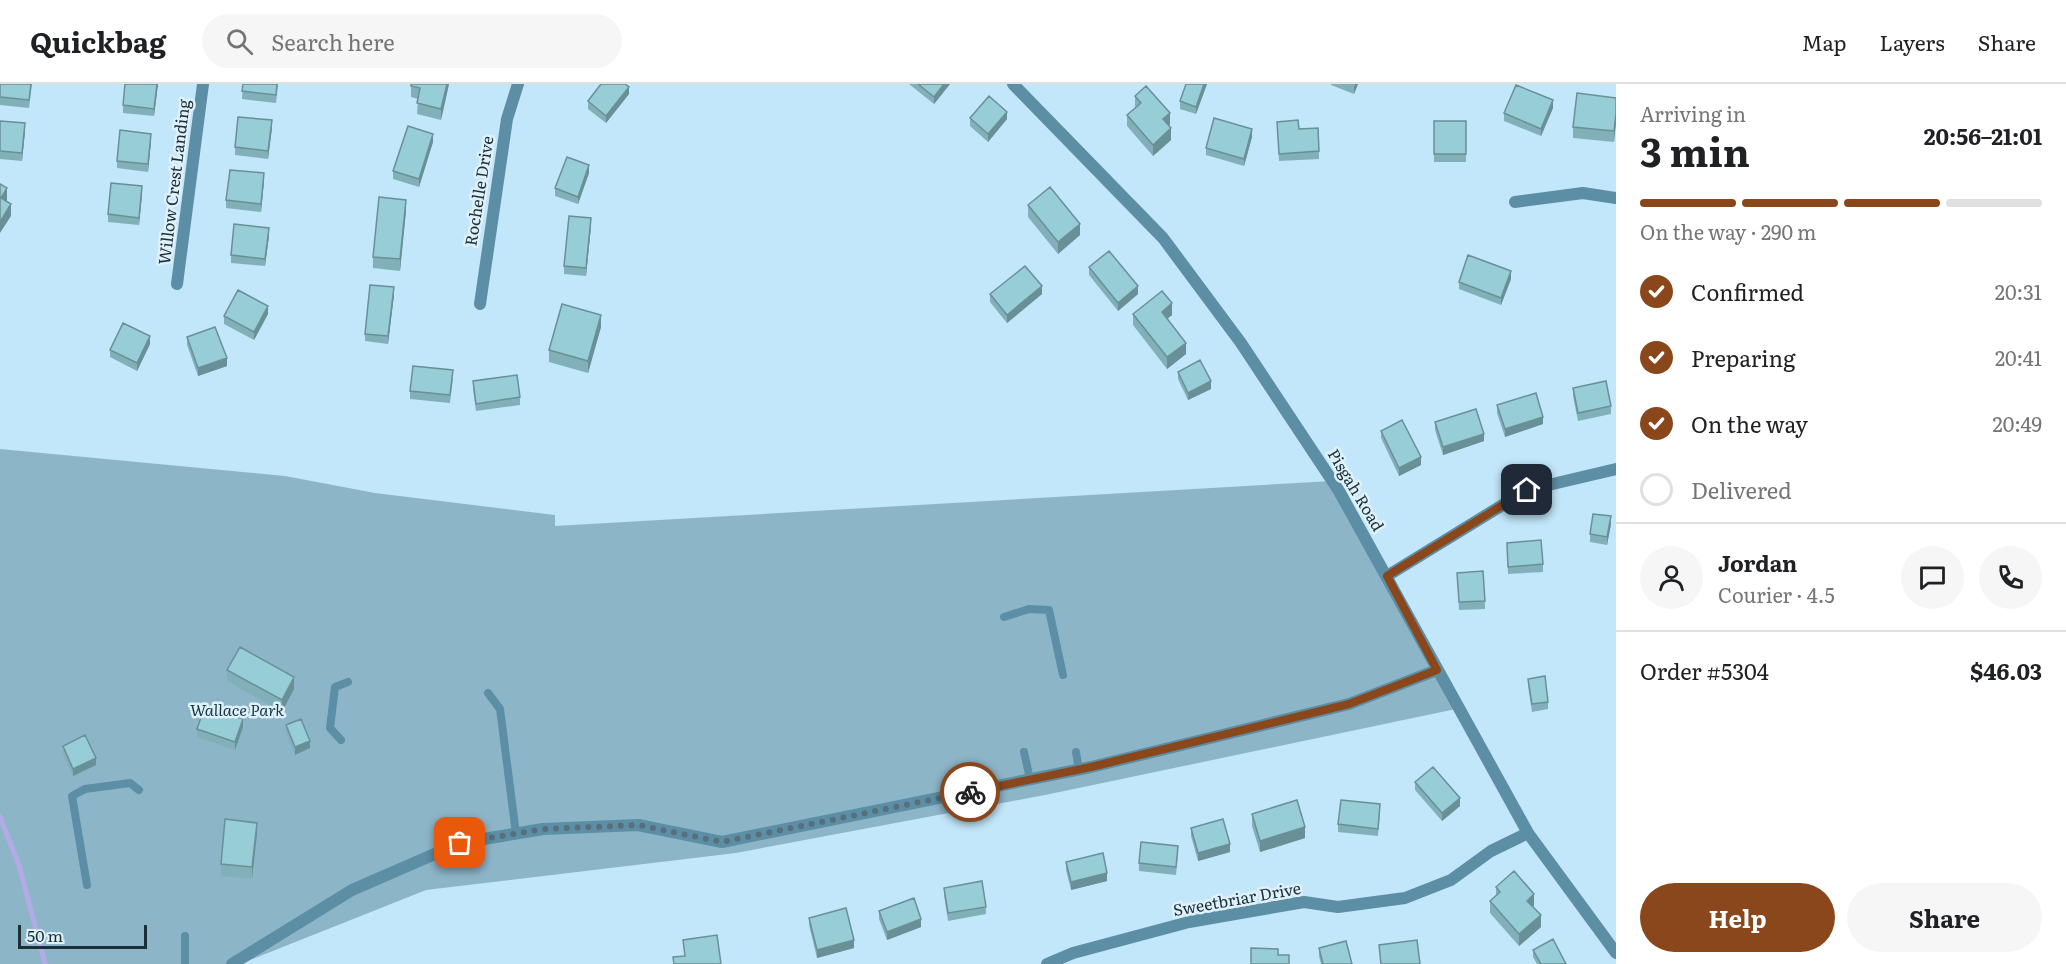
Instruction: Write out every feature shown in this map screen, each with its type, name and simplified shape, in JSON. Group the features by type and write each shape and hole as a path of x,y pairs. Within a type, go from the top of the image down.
{"street":[{"name":"Willow Crest Landing","path":"177,284 203,84"},
{"name":"Rochelle Drive","path":"480,304 505,129 518,84"},
{"name":"Pisgah Road","path":"1013,84 1163,238 1248,353 1339,491 1528,833 1616,953"},
{"path":"1515,202 1583,193 1616,198"},
{"path":"1387,576 1527,490 1616,469"},
{"path":"232,964 352,890 460,843 543,829 638,825 722,842 1079,770 1349,704 1437,670"},
{"name":"Sweetbriar Drive","path":"1047,964 1073,953 1189,922 1304,902 1338,907 1405,898 1451,880 1491,851 1528,833"}],"lane":[{"path":"1004,617 1029,609 1050,610 1063,675"},
{"path":"341,740 330,728 335,687 348,682"},
{"path":"488,693 500,708 516,834"},
{"path":"1024,752 1030,779"},
{"path":"1076,752 1079,770"},
{"path":"87,885 72,796 85,789 130,783 139,790"},
{"path":"184,936 185,964"}],"green space":[{"name":"Wallace Park","path":"0,449 285,476 375,493 555,515 555,526 1331,481 1456,709 1050,794 736,853 426,890 240,964 0,964"}],"building":[{"path":"0,84 31,84 29,100 0,97"},
{"path":"125,84 157,84 154,109 123,105"},
{"path":"243,84 277,84 276,95 242,91"},
{"path":"411,84 447,84 441,109 417,103 420,88 411,86"},
{"path":"601,84 625,84 629,87 606,116 588,101"},
{"path":"918,84 944,84 934,97"},
{"path":"1186,84 1204,84 1196,107 1180,101"},
{"path":"1516,85 1553,100 1541,129 1504,113"},
{"path":"1146,86 1170,113 1163,119 1171,128 1153,145 1127,115 1141,103 1135,96"},
{"path":"1577,93 1616,98 1614,131 1573,127"},
{"path":"989,96 1007,112 988,134 970,118"},
{"path":"238,117 272,120 268,151 235,147"},
{"path":"1214,118 1252,129 1244,159 1206,148"},
{"path":"1298,120 1299,129 1318,128 1319,151 1279,154 1277,122"},
{"path":"0,121 25,123 22,153 0,151"},
{"path":"1434,121 1466,121 1466,154 1434,154"},
{"path":"408,126 433,134 419,179 393,171"},
{"path":"120,130 151,134 148,164 117,161"},
{"path":"567,157 589,165 578,197 555,188"},
{"path":"230,170 264,173 261,204 226,200"},
{"path":"111,183 142,186 139,218 108,214"},
{"path":"0,184 7,188 1,198 11,204 0,222"},
{"path":"1050,187 1080,224 1058,242 1028,205"},
{"path":"379,197 406,200 400,259 373,257"},
{"path":"569,216 591,218 586,268 564,266"},
{"path":"234,224 269,228 265,259 231,255"},
{"path":"1109,251 1138,286 1118,303 1089,267"},
{"path":"1468,255 1511,271 1501,298 1459,282"},
{"path":"1025,266 1042,286 1007,315 990,294"},
{"path":"370,285 394,287 388,336 365,334"},
{"path":"238,290 268,306 254,332 224,316"},
{"path":"1162,291 1172,303 1162,312 1186,343 1167,357 1133,314"},
{"path":"562,304 601,315 588,361 549,350"},
{"path":"123,323 150,336 137,363 110,350"},
{"path":"215,327 227,358 198,368 187,337"},
{"path":"1200,360 1211,381 1188,393 1178,372"},
{"path":"413,366 453,370 450,395 410,391"},
{"path":"517,375 520,397 476,404 473,381"},
{"path":"1606,381 1611,406 1578,413 1573,388"},
{"path":"1536,393 1543,417 1505,429 1497,405"},
{"path":"1476,409 1484,434 1443,447 1435,422"},
{"path":"1402,420 1421,457 1399,468 1381,431"},
{"path":"1593,514 1611,516 1607,537 1590,534"},
{"path":"1541,540 1543,564 1508,567 1507,543"},
{"path":"1483,571 1485,601 1459,602 1457,573"},
{"path":"240,647 294,677 282,700 227,670"},
{"path":"1545,676 1548,702 1532,704 1528,679"},
{"path":"205,706 243,719 235,742 197,729"},
{"path":"301,719 310,741 295,747 286,725"},
{"path":"85,735 96,758 73,769 63,746"},
{"path":"1433,767 1460,798 1442,813 1415,782"},
{"path":"1297,800 1305,827 1260,841 1252,814"},
{"path":"1341,800 1380,804 1378,829 1338,824"},
{"path":"225,819 257,823 252,867 221,864"},
{"path":"1223,819 1230,844 1198,853 1191,828"},
{"path":"1141,842 1178,846 1176,867 1139,863"},
{"path":"1103,853 1107,873 1071,882 1066,862"},
{"path":"1514,871 1534,894 1527,901 1541,915 1519,934 1490,901 1500,892 1496,887"},
{"path":"982,881 986,907 948,913 944,888"},
{"path":"914,898 921,919 887,932 879,911"},
{"path":"846,908 854,940 817,950 809,918"},
{"path":"717,935 721,964 674,964 673,957 685,956 683,940"},
{"path":"1553,939 1566,964 1541,964 1533,950"},
{"path":"1417,940 1420,964 1381,964 1379,945"},
{"path":"1346,941 1352,964 1323,964 1319,948"},
{"path":"1251,948 1278,949 1278,955 1289,955 1289,964 1251,964"}],"waterway":[{"path":"0,817 19,865 45,964"}],"way so far":[{"path":"460,843 543,829 638,825 722,842 970,792"}],"route":[{"path":"970,792 1091,767 1349,704 1437,670 1387,576 1527,490"}]}
